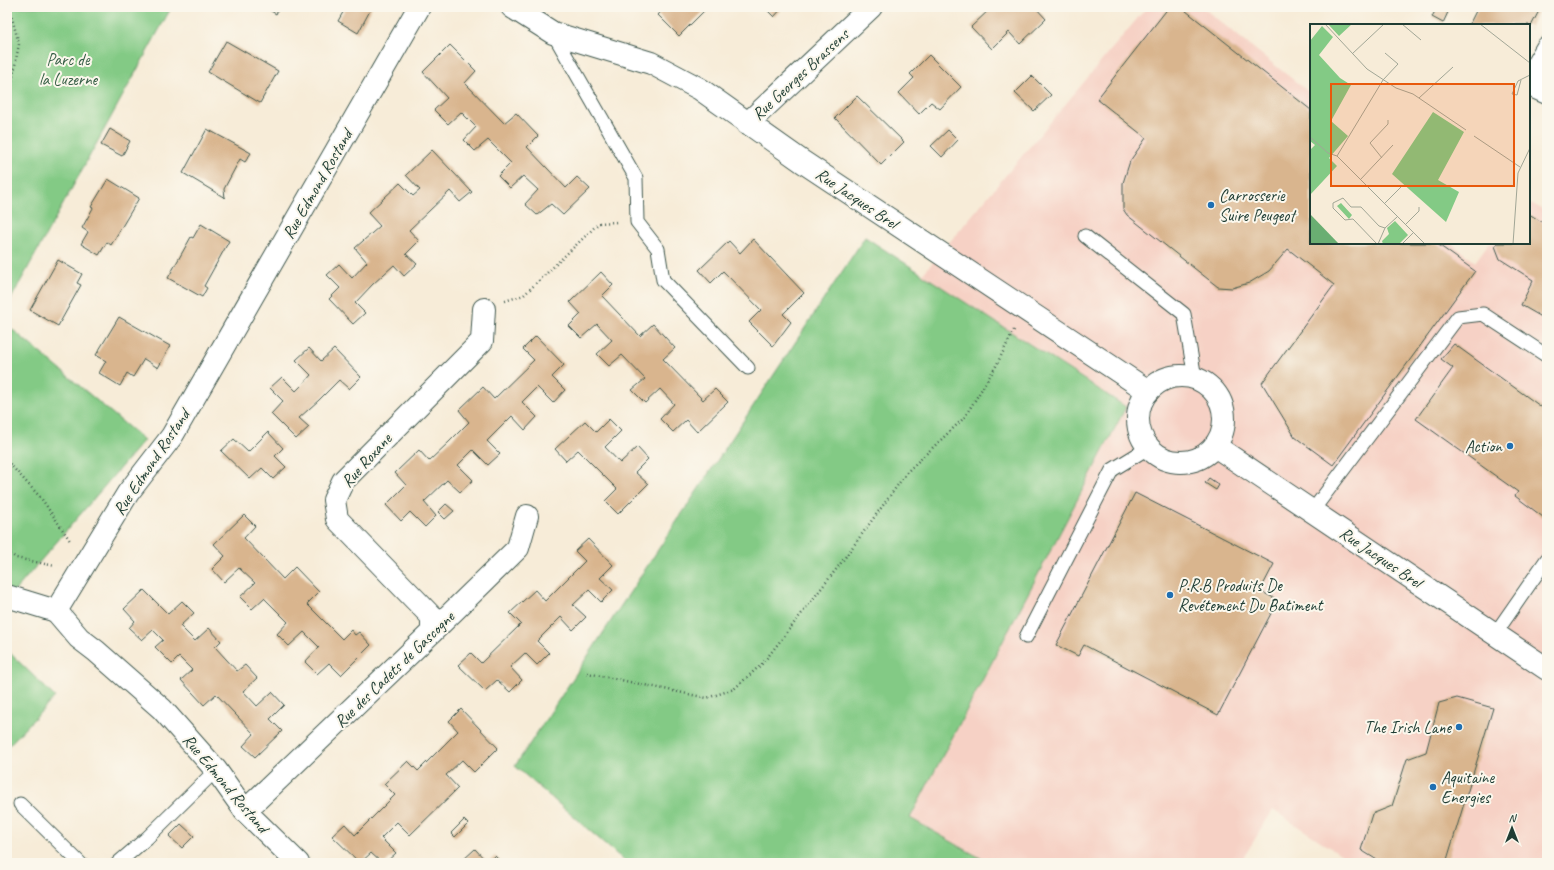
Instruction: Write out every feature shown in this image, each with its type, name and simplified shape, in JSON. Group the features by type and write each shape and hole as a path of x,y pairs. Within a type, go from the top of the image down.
{"street":[{"name":"Rue Edmond Rostand","path":"298,863 245,811 216,770 162,709 79,638 56,611 128,493 172,436 419,7"},
{"name":"Rue Jacques Brel","path":"512,7 553,33 651,63 700,89 747,124 1148,391"},
{"name":"Rue Georges Brassens","path":"747,124 871,7"},
{"path":"1547,48 1536,67 1536,88 1547,93"},
{"name":"Rue Roxane","path":"432,632 432,617 337,519 334,500 343,481 482,341 484,309"},
{"path":"1180,376 1195,378 1208,386 1220,401 1224,416 1222,433 1215,446 1197,459 1180,463 1165,460 1148,448 1140,435 1137,419 1140,404 1148,391 1158,382 1180,376"},
{"name":"Rue Jacques Brel","path":"1215,446 1547,670"},
{"name":"Rue des Cadets de Gascogne","path":"245,811 518,548 527,516"},
{"path":"7,596 56,611"}],"lane":[{"path":"553,33 636,178 637,222 658,248 663,280 748,368"},
{"path":"1085,236 1184,314 1195,378"},
{"path":"1312,510 1458,317 1483,314 1547,356"},
{"path":"1026,637 1112,470 1148,448"},
{"path":"1495,634 1547,559"},
{"path":"118,863 147,838 216,770"},
{"path":"20,804 80,863"}],"path":[{"path":"7,108 19,44 9,7"},
{"path":"484,309 524,295 599,223 637,222"},
{"path":"587,673 707,698 734,689 763,662 838,567 908,471 964,418 996,366 1025,310"},
{"path":"7,461 41,498 74,546"},
{"path":"7,551 16,558 57,566 64,560 82,570"}],"shaded area":[{"path":"1147,7 1202,7 1310,93 1310,244 1452,244 1475,262 1488,244 1530,244 1530,203 1547,212 1547,863 1354,863 1273,810 1240,863 989,863 910,818 1126,407 922,275"}],"green space":[{"name":"Parc de la Luzerne","path":"7,7 165,7 170,10 7,306"},
{"path":"865,237 1126,407 910,818 989,863 627,863 515,766"},
{"path":"7,325 144,440 7,600"},
{"path":"7,650 55,697 7,747"}],"building":[{"path":"264,7 280,7 276,14"},
{"path":"346,7 372,7 358,33 338,21"},
{"path":"665,7 708,7 679,36 658,15"},
{"path":"764,7 783,7 774,17"},
{"path":"992,7 1035,7 1046,19 1020,44 1009,32 992,49 971,27"},
{"path":"1169,7 1181,7 1310,109 1310,244 1437,244 1475,271 1333,465 1295,437 1262,383 1334,285 1288,249 1269,271 1249,283 1232,288 1218,287 1127,215 1123,209 1123,183 1130,161 1146,138 1097,99"},
{"path":"1437,7 1449,10 1443,23 1432,17"},
{"path":"1478,7 1541,7 1530,28 1530,24 1470,24"},
{"path":"226,41 278,71 260,103 208,72"},
{"path":"450,45 476,71 465,83 504,123 516,113 538,136 527,147 566,188 577,177 590,189 563,215 551,204 537,215 525,204 538,190 523,176 510,188 498,176 511,163 488,140 475,151 464,140 476,127 461,112 448,124 434,110 447,98 423,72"},
{"path":"929,55 961,87 940,109 931,102 919,114 899,93 914,78 910,74"},
{"path":"1032,76 1051,95 1034,111 1015,93"},
{"path":"857,96 904,142 881,165 835,118"},
{"path":"110,129 130,141 122,156 101,145"},
{"path":"207,129 251,153 245,162 240,159 224,189 225,198 183,173"},
{"path":"948,130 958,140 942,157 931,146"},
{"path":"432,150 472,192 460,202 450,191 409,230 419,241 406,254 417,264 404,276 394,265 373,284 355,303 365,313 353,324 329,299 340,288 327,275 339,264 352,278 367,262 355,248 380,226 368,213 400,183 413,196 420,190 406,175"},
{"path":"108,179 139,198 111,245 107,242 99,255 81,244 88,232 82,228 93,208 91,207"},
{"path":"1530,215 1547,225 1547,320 1521,305 1533,280 1500,259 1495,246 1496,244 1530,244"},
{"path":"201,224 229,241 204,286 207,288 202,297 168,278 191,237 193,238"},
{"path":"753,239 804,293 783,314 791,322 773,346 749,322 761,310 723,271 711,283 699,270 729,241 740,253"},
{"path":"58,260 82,274 77,283 81,285 58,326 30,310"},
{"path":"601,272 613,285 602,296 640,336 653,324 675,348 663,359 703,400 715,389 728,402 697,432 686,420 673,432 660,419 674,404 660,389 645,403 632,390 645,379 622,355 609,366 597,354 612,340 597,324 581,338 569,326 581,314 570,302"},
{"path":"119,317 170,346 158,368 144,359 133,377 127,373 120,386 99,373 106,361 96,355"},
{"path":"536,336 564,365 552,377 565,390 553,403 537,387 522,402 537,417 525,430 512,416 487,441 500,454 488,465 473,450 458,465 473,480 460,492 447,480 424,502 436,516 425,527 410,512 401,521 386,505 406,485 395,473 419,450 429,461 449,442 469,422 459,410 483,387 494,399 534,360 523,349"},
{"path":"1454,344 1547,411 1547,520 1515,496 1518,492 1416,419 1453,368 1441,359"},
{"path":"309,348 321,361 334,349 361,377 349,389 339,380 299,418 309,427 296,439 271,414 283,401 270,388 282,377 296,391 303,384 311,375 296,360"},
{"path":"609,419 621,431 605,447 620,463 637,447 648,459 635,472 648,484 618,514 605,501 617,489 578,450 566,461 555,449 585,421 596,432"},
{"path":"268,432 283,448 275,456 286,467 273,479 262,468 250,479 221,451 234,439 248,452"},
{"path":"1209,478 1219,485 1216,490 1205,483"},
{"path":"1135,493 1274,564 1260,591 1278,600 1218,715 1084,645 1078,656 1056,645"},
{"path":"446,504 454,511 445,519 438,512"},
{"path":"244,515 255,526 244,538 283,579 295,567 319,592 307,604 342,639 351,630 355,635 359,632 371,645 341,675 329,663 317,674 305,662 319,647 304,632 289,646 277,634 288,622 264,598 252,609 240,597 255,583 239,568 224,582 212,569 225,556 214,544"},
{"path":"588,539 613,565 600,578 613,590 601,602 589,590 573,605 586,617 573,630 561,617 537,641 549,653 537,665 525,653 510,667 522,680 510,692 497,680 485,691 458,665 471,653 481,663 521,624 510,613 535,590 545,601 585,561 575,551"},
{"path":"144,590 168,614 182,601 194,613 180,626 195,641 209,628 221,641 215,647 237,671 245,665 257,678 243,691 257,706 272,692 284,705 270,719 282,731 255,757 243,746 254,734 216,694 204,705 181,680 192,670 179,657 172,664 155,647 163,640 153,630 142,640 129,628 135,621 124,609"},
{"path":"1457,698 1493,708 1446,863 1382,863 1361,850 1372,814 1392,806 1407,759 1426,752 1439,703"},
{"path":"461,709 498,748 474,772 462,760 446,775 458,788 410,835 397,822 381,838 396,853 385,863 382,863 371,853 360,863 332,836 345,824 355,835 395,795 384,784 408,761 418,771 458,731 449,721"},
{"path":"464,820 468,824 455,837 451,833"},
{"path":"181,824 194,836 182,848 169,836"},
{"path":"475,849 488,863 465,863 463,860"},
{"path":"495,856 502,863 488,863"}],"place":[{"name":"Carrosserie Suire Peugeot","path":"1211,205"},
{"name":"Action","path":"1510,446"},
{"name":"P.R.B Produits De Revétement Du Batiment","path":"1170,595"},
{"name":"The Irish Lane","path":"1459,727"},
{"name":"Aquitaine Energies","path":"1433,787"}]}
